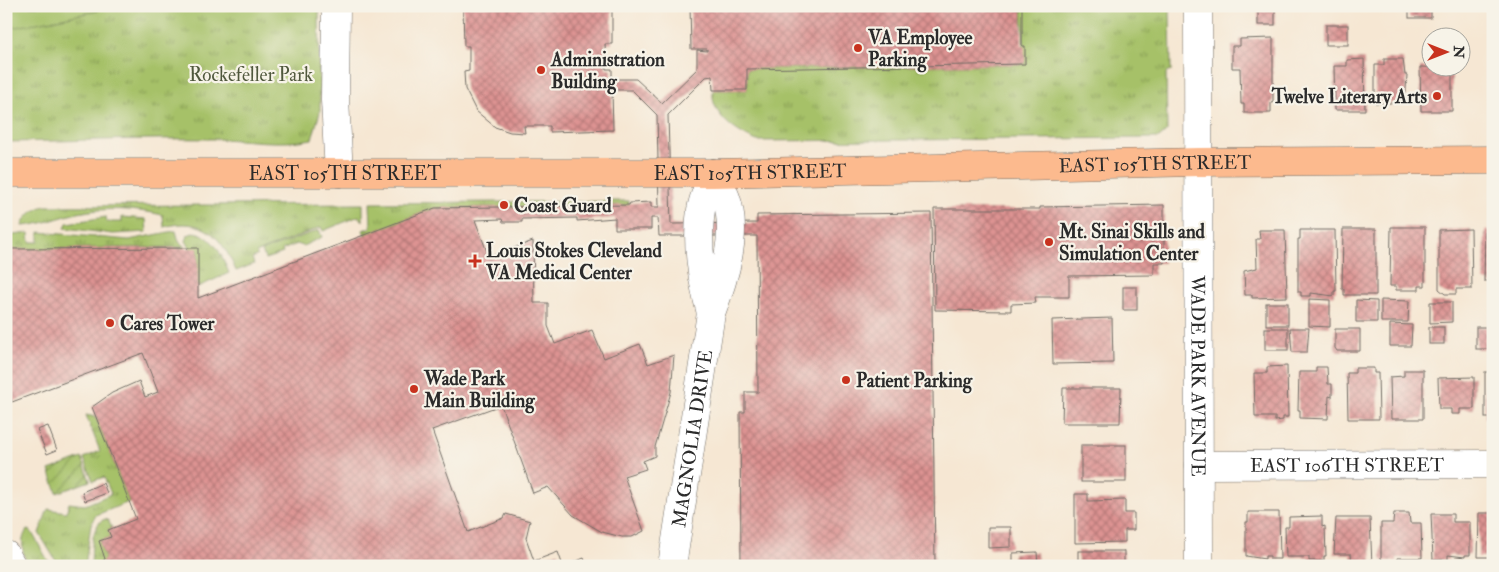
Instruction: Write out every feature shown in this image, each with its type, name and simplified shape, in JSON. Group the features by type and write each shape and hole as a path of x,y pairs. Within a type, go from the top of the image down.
{"main road":[{"name":"EAST 105TH STREET","path":"6,174 713,174 1199,162 1493,160"}],"street":[{"path":"336,6 335,100 338,173"},
{"name":"WADE PARK AVENUE","path":"1198,6 1199,566"},
{"name":"MAGNOLIA DRIVE","path":"672,566 711,313 706,294 701,256 701,212 713,174"},
{"name":"EAST 106TH STREET","path":"1199,465 1493,464"},
{"path":"6,556 12,566"}],"green space":[{"name":"Rockefeller Park","path":"6,6 319,6 320,112 312,139 287,142 226,139 135,139 6,142"},
{"path":"6,6 98,6 98,11 6,29"},
{"path":"1022,6 1170,6 1171,71 1166,73 1167,131 1159,138 757,141 741,133 726,122 720,115 713,99 713,90 747,90 747,69 1025,64"},
{"path":"629,201 629,205 435,208 365,235 363,230 371,227 370,203"},
{"path":"363,204 363,221 359,216 323,231 321,227 256,253 258,255 252,258 254,264 236,271 231,259 218,239 210,232 190,224 164,227 163,215 142,211 110,209 78,213 43,223 22,226 30,213 45,206"},
{"path":"106,217 107,222 122,222 122,217 146,219 147,232 113,234 65,228 67,223"},
{"path":"319,230 322,237 303,246 297,244 282,250 283,253 265,259 262,251"},
{"path":"176,231 179,242 185,247 6,249 6,236 29,233 30,242 39,242 39,232 129,240"},
{"path":"195,232 202,234 213,243 229,273 198,287 198,249 191,249 186,241 188,235"},
{"path":"86,415 96,417 129,502 96,515 91,524 85,566 59,566 39,533 48,509 66,512 69,503 85,505 111,494 104,477 93,481 84,458 100,451"},
{"path":"82,458 90,481 57,493 49,470"},
{"path":"105,519 108,520 112,528 108,530 111,537 99,541 105,559 97,566 91,566 94,533 100,522"},
{"path":"27,530 31,531 51,566 28,566 23,553 22,543"}],"building":[{"path":"463,6 612,6 612,44 605,44 606,69 612,69 612,79 636,79 662,103 697,69 697,50 707,51 707,49 691,49 690,6 1022,6 1022,46 1025,46 1025,64 747,69 747,90 713,90 712,76 706,77 668,115 671,224 757,223 757,215 931,213 935,566 741,566 740,412 745,412 745,392 758,392 757,236 659,236 658,218 651,218 651,229 615,229 615,218 577,221 577,218 522,219 522,222 503,222 502,219 475,220 489,257 533,241 534,303 548,303 548,326 555,344 592,330 604,358 640,344 648,364 674,355 671,392 655,447 655,456 643,461 646,469 624,476 644,531 632,537 622,537 602,532 573,515 548,487 533,493 501,405 432,430 468,532 504,518 506,514 530,521 526,538 534,561 558,552 563,566 97,566 105,559 99,541 111,537 108,530 136,519 92,407 112,393 139,381 145,397 158,392 143,353 12,402 6,385 6,249 198,248 198,298 435,208 629,205 630,203 651,202 651,207 659,207 657,115 632,90 612,90 613,130 550,132 550,126 524,126 525,133 510,132 495,127 476,111 465,89 464,72 469,71 469,46 464,46"},
{"path":"1258,6 1275,6 1275,25 1258,25"},
{"path":"1409,6 1431,6 1431,18 1409,18"},
{"path":"1326,25 1348,25 1348,45 1326,45"},
{"path":"1273,38 1273,103 1271,103 1271,113 1244,113 1244,104 1241,104 1240,68 1232,68 1232,46 1240,46 1240,39"},
{"path":"1364,59 1365,110 1335,110 1334,66 1347,66 1347,60"},
{"path":"1384,59 1403,59 1405,75 1407,75 1405,103 1375,103 1375,65 1384,65"},
{"name":"Twelve Literary Arts","path":"1420,67 1422,67 1422,78 1452,78 1452,111 1421,111"},
{"name":"Mt. Sinai Skills and Simulation Center","path":"1164,205 1164,263 1154,263 1154,275 1069,276 1069,297 1035,297 1036,303 1011,304 1011,311 935,310 934,209 1040,209 1040,207"},
{"path":"1391,227 1425,227 1425,286 1419,286 1419,290 1396,290 1396,286 1390,286"},
{"path":"1343,229 1376,229 1376,295 1344,295 1344,289 1342,289"},
{"path":"1471,229 1472,289 1456,289 1456,294 1445,294 1439,289 1439,230"},
{"path":"1259,230 1285,230 1287,297 1252,298 1252,295 1245,295 1244,271 1257,268 1256,239 1260,239"},
{"path":"1300,230 1335,230 1336,291 1334,291 1334,296 1311,293 1311,296 1301,296 1301,292 1298,292 1298,239 1300,239"},
{"path":"1485,230 1493,230 1493,284 1490,284 1490,281 1484,281"},
{"path":"1123,287 1137,287 1137,310 1123,310"},
{"path":"1309,299 1330,300 1330,327 1309,326"},
{"path":"1356,300 1377,301 1377,322 1356,322"},
{"path":"1381,300 1409,301 1408,322 1381,322"},
{"path":"1430,302 1452,302 1452,322 1430,323"},
{"path":"1266,303 1288,303 1288,325 1266,325"},
{"path":"1112,318 1113,363 1053,364 1052,320"},
{"path":"1390,324 1412,325 1411,346 1390,346"},
{"path":"1429,327 1444,327 1444,344 1429,344"},
{"path":"1476,327 1493,327 1493,349 1476,349"},
{"path":"1265,328 1288,328 1288,350 1265,350"},
{"path":"1290,328 1309,328 1307,352 1292,352"},
{"path":"1335,329 1360,329 1360,351 1337,351 1335,348"},
{"path":"1287,366 1288,417 1275,421 1275,417 1255,417 1254,373 1267,373 1267,367"},
{"path":"1316,367 1327,367 1328,384 1332,384 1332,397 1329,396 1328,419 1300,418 1300,410 1298,410 1299,372 1316,372"},
{"path":"1355,368 1374,368 1374,373 1378,373 1379,419 1348,419 1347,373 1355,373"},
{"path":"1404,370 1423,370 1423,419 1391,419 1390,377 1404,376"},
{"path":"1485,372 1493,372 1493,418 1485,418"},
{"path":"1474,377 1474,409 1460,409 1460,414 1451,414 1451,409 1439,409 1438,378"},
{"path":"1063,388 1121,388 1120,423 1062,423"},
{"path":"48,426 57,450 47,454 37,430"},
{"path":"1081,445 1126,445 1126,482 1081,482"},
{"path":"103,483 107,493 85,501 82,492"},
{"path":"1075,494 1088,494 1088,501 1125,500 1125,513 1134,513 1134,530 1125,530 1125,542 1075,543"},
{"path":"1248,512 1279,512 1280,559 1270,559 1270,556 1265,556 1265,559 1246,556 1246,522 1248,522"},
{"path":"1394,513 1409,513 1410,523 1421,523 1422,558 1397,558 1397,561 1383,561 1381,558 1381,523 1393,523"},
{"path":"1479,513 1493,513 1493,563 1491,557 1478,557"},
{"path":"1431,514 1453,514 1453,522 1470,522 1470,555 1465,555 1465,557 1448,555 1448,560 1433,560"},
{"path":"1322,516 1322,527 1325,526 1326,556 1324,556 1324,561 1309,561 1309,557 1286,557 1285,527 1289,527 1289,517"},
{"path":"1336,518 1370,518 1372,566 1352,566 1351,554 1334,554"},
{"path":"988,527 1011,527 1011,547 988,548"},
{"path":"1078,551 1124,551 1124,566 1078,566"},
{"path":"1037,552 1038,566 1013,566 1013,553"},
{"path":"584,558 587,566 565,566"}],"place":[{"name":"VA Employee Parking","path":"858,48"},
{"name":"Administration Building","path":"541,70"},
{"name":"Twelve Literary Arts","path":"1437,96"},
{"name":"Coast Guard","path":"504,205"},
{"name":"Mt. Sinai Skills and Simulation Center","path":"1049,242"},
{"name":"Louis Stokes Cleveland VA Medical Center","path":"475,261"},
{"name":"Cares Tower","path":"110,323"},
{"name":"Patient Parking","path":"846,380"},
{"name":"Wade Park Main Building","path":"414,389"}]}
